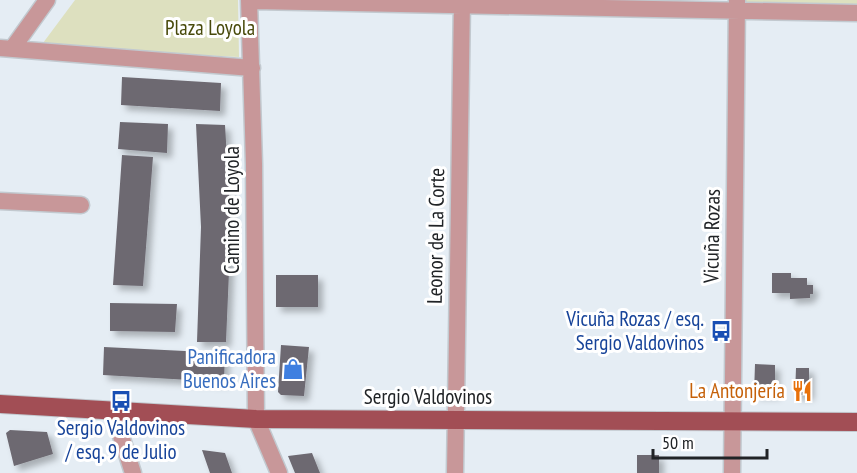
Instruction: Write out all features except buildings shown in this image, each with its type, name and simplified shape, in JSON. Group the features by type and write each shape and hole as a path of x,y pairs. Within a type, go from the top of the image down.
{"main road":[{"name":"Sergio Valdovinos","path":"0,404 256,419 857,422"}],"street":[{"path":"6,48 47,0"},
{"path":"249,1 737,5 857,13"},
{"name":"Camino de Loyola","path":"249,1 255,164 256,419"},
{"name":"Leonor de La Corte","path":"455,473 462,3"},
{"name":"Vicuña Rozas","path":"732,473 737,5"},
{"path":"6,48 252,68"},
{"path":"0,201 81,205"},
{"path":"113,411 133,473"},
{"path":"256,419 279,473"}],"green space":[{"name":"Plaza Loyola","path":"75,0 238,0 239,57 40,47"},
{"path":"743,0 857,0 857,5 743,3"}],"place":[{"name":"Vicuña Rozas / esq. Sergio Valdovinos","path":"721,331"},
{"name":"Panificadora Buenos Aires","path":"293,369"},
{"name":"La Antonjería","path":"802,391"},
{"name":"Sergio Valdovinos / esq. 9 de Julio","path":"121,401"}]}
